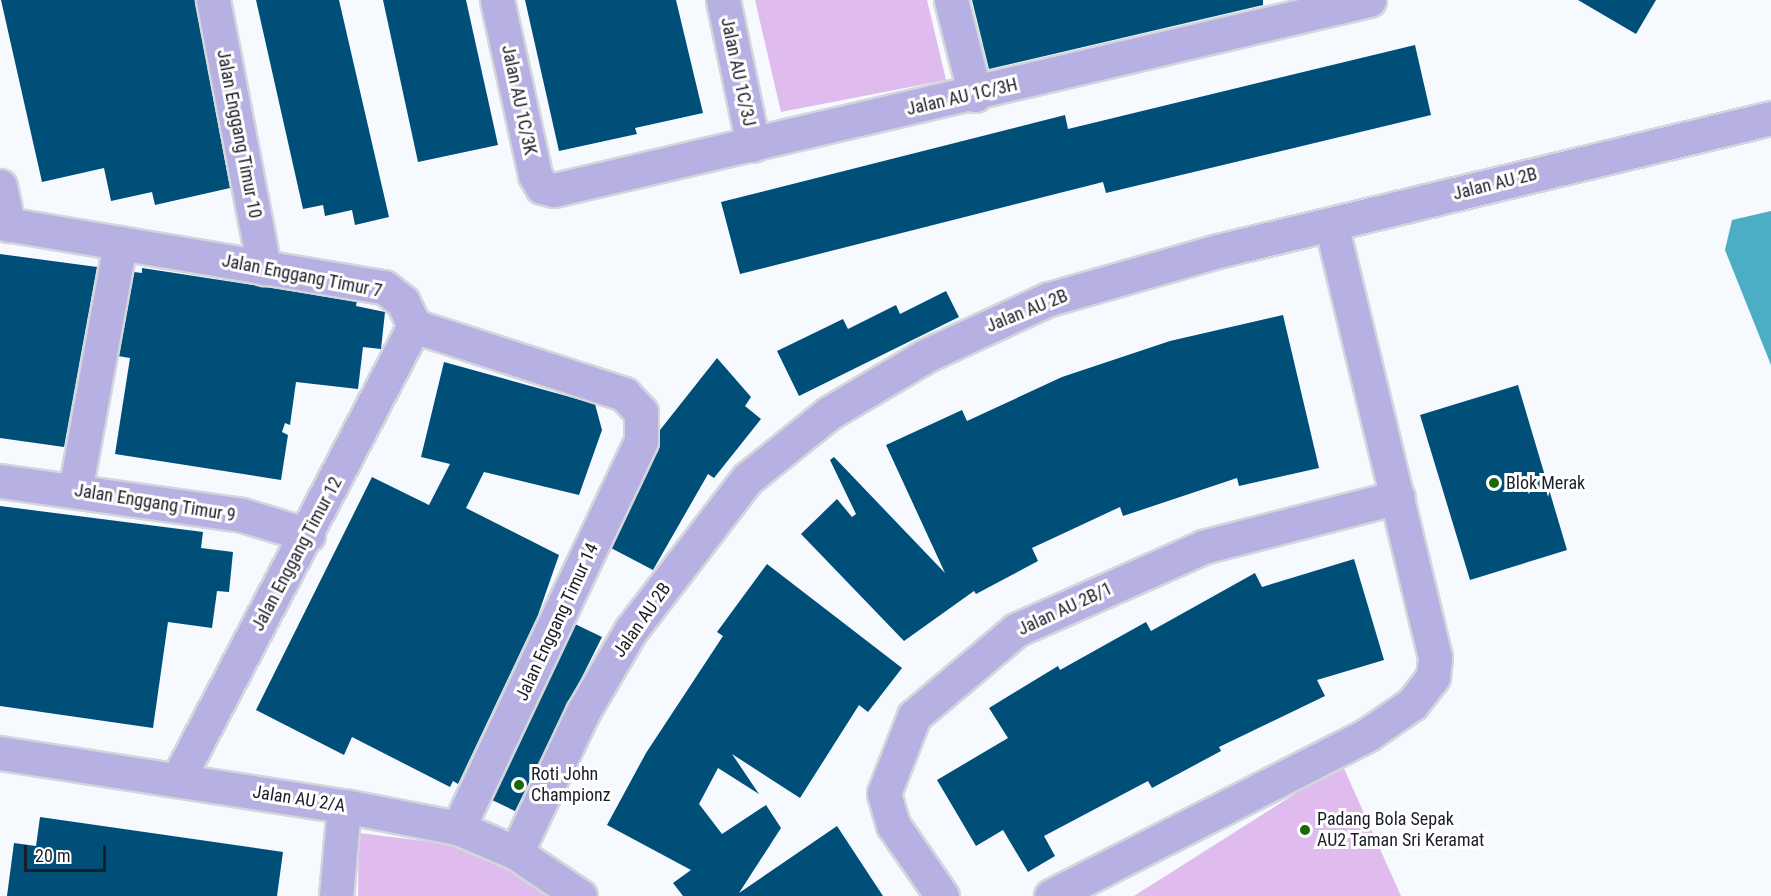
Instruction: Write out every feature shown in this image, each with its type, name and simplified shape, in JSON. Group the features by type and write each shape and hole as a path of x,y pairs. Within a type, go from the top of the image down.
{"street":[{"name":"Jalan Enggang Timur 10","path":"213,0 264,267"},
{"name":"Jalan AU 1C/3K","path":"498,0 535,175 542,187 554,190"},
{"name":"Jalan AU 1C/3J","path":"723,0 753,145"},
{"path":"951,0 975,94"},
{"name":"Jalan AU 1C/3H","path":"554,190 975,94 1369,0"},
{"name":"Jalan AU 2B","path":"516,853 584,712 631,630 747,479 829,413 927,355 1049,299 1218,251 1771,118"},
{"path":"0,186 4,224"},
{"name":"Jalan Enggang Timur 7","path":"4,224 384,287 404,302 414,326"},
{"path":"1051,896 1367,735 1412,704 1433,677 1435,657 1331,224"},
{"path":"75,490 120,243"},
{"name":"Jalan Enggang Timur 14","path":"414,326 624,394 641,412 641,441 459,828"},
{"name":"Jalan Enggang Timur 12","path":"178,779 308,535 414,326"},
{"name":"Jalan Enggang Timur 9","path":"0,481 242,515 308,535"},
{"name":"Jalan AU 2B/1","path":"942,896 893,825 884,793 914,716 1016,630 1203,547 1398,497"},
{"name":"Jalan AU 2/A","path":"0,753 344,806 459,828 516,853 580,896"},
{"path":"336,896 344,806"}],"shaded area":[{"path":"755,0 927,0 946,80 781,112"},
{"name":"Padang Bola Sepak AU2 Taman Sri Keramat","path":"1342,764 1401,896 1134,896"},
{"path":"359,833 481,848 551,896 358,896"}],"water":[{"path":"1771,211 1771,365 1725,250 1732,220"}],"building":[{"path":"1,0 195,0 230,188 155,205 152,192 111,201 104,168 42,182"},
{"path":"256,0 339,0 389,217 355,225 352,210 325,216 323,205 303,209"},
{"path":"383,0 466,0 498,145 418,162"},
{"path":"525,0 676,0 703,113 635,128 637,134 559,151"},
{"path":"972,0 1263,0 1263,5 989,69"},
{"path":"1578,0 1656,0 1636,34"},
{"path":"1415,45 1431,115 1106,193 1103,182 740,274 721,202 1065,115 1068,129"},
{"path":"0,254 97,267 64,447 0,438"},
{"path":"142,268 357,301 356,306 385,312 381,349 363,347 358,389 296,382 290,425 285,423 282,432 288,435 281,480 115,454 130,358 118,356 134,272 142,273"},
{"path":"946,291 959,317 799,396 777,351 843,319 848,329 896,305 900,314"},
{"path":"1283,315 1319,468 1239,486 1237,478 1123,516 1120,507 1032,548 1038,561 976,594 974,591 904,641 801,534 837,499 852,517 856,514 830,460 834,457 945,573 886,445 962,410 967,421 1062,377 1170,341"},
{"path":"717,358 751,397 745,406 761,419 714,478 708,474 653,570 611,548 658,449 660,430"},
{"path":"444,362 595,404 602,430 579,495 484,472 466,508 559,555 538,615 458,784 453,781 450,787 352,737 344,755 256,710 372,477 429,505 450,464 421,457"},
{"name":"Blok Merak","path":"1518,385 1567,550 1470,580 1420,415"},
{"path":"0,506 203,532 201,548 233,552 229,592 217,591 212,628 168,622 153,728 0,706"},
{"path":"1354,559 1384,660 1317,680 1325,696 1219,747 1221,751 1152,788 1148,781 1044,836 1055,856 1028,872 1003,830 976,846 937,780 1008,738 989,708 1058,666 1060,670 1146,622 1151,631 1255,573 1262,587"},
{"path":"767,564 902,668 868,712 859,705 800,798 732,754 759,794 718,768 699,804 722,834 766,805 781,828 739,893 837,826 883,896 683,896 673,883 691,870 607,825 646,753 723,636 717,632"},
{"path":"575,624 602,637 515,811 492,800"},
{"path":"40,817 283,852 277,896 7,896 14,843 36,846"}],"place":[{"name":"Blok Merak","path":"1494,483"},
{"name":"Roti John Championz","path":"519,785"},
{"name":"Padang Bola Sepak AU2 Taman Sri Keramat","path":"1305,830"}]}
